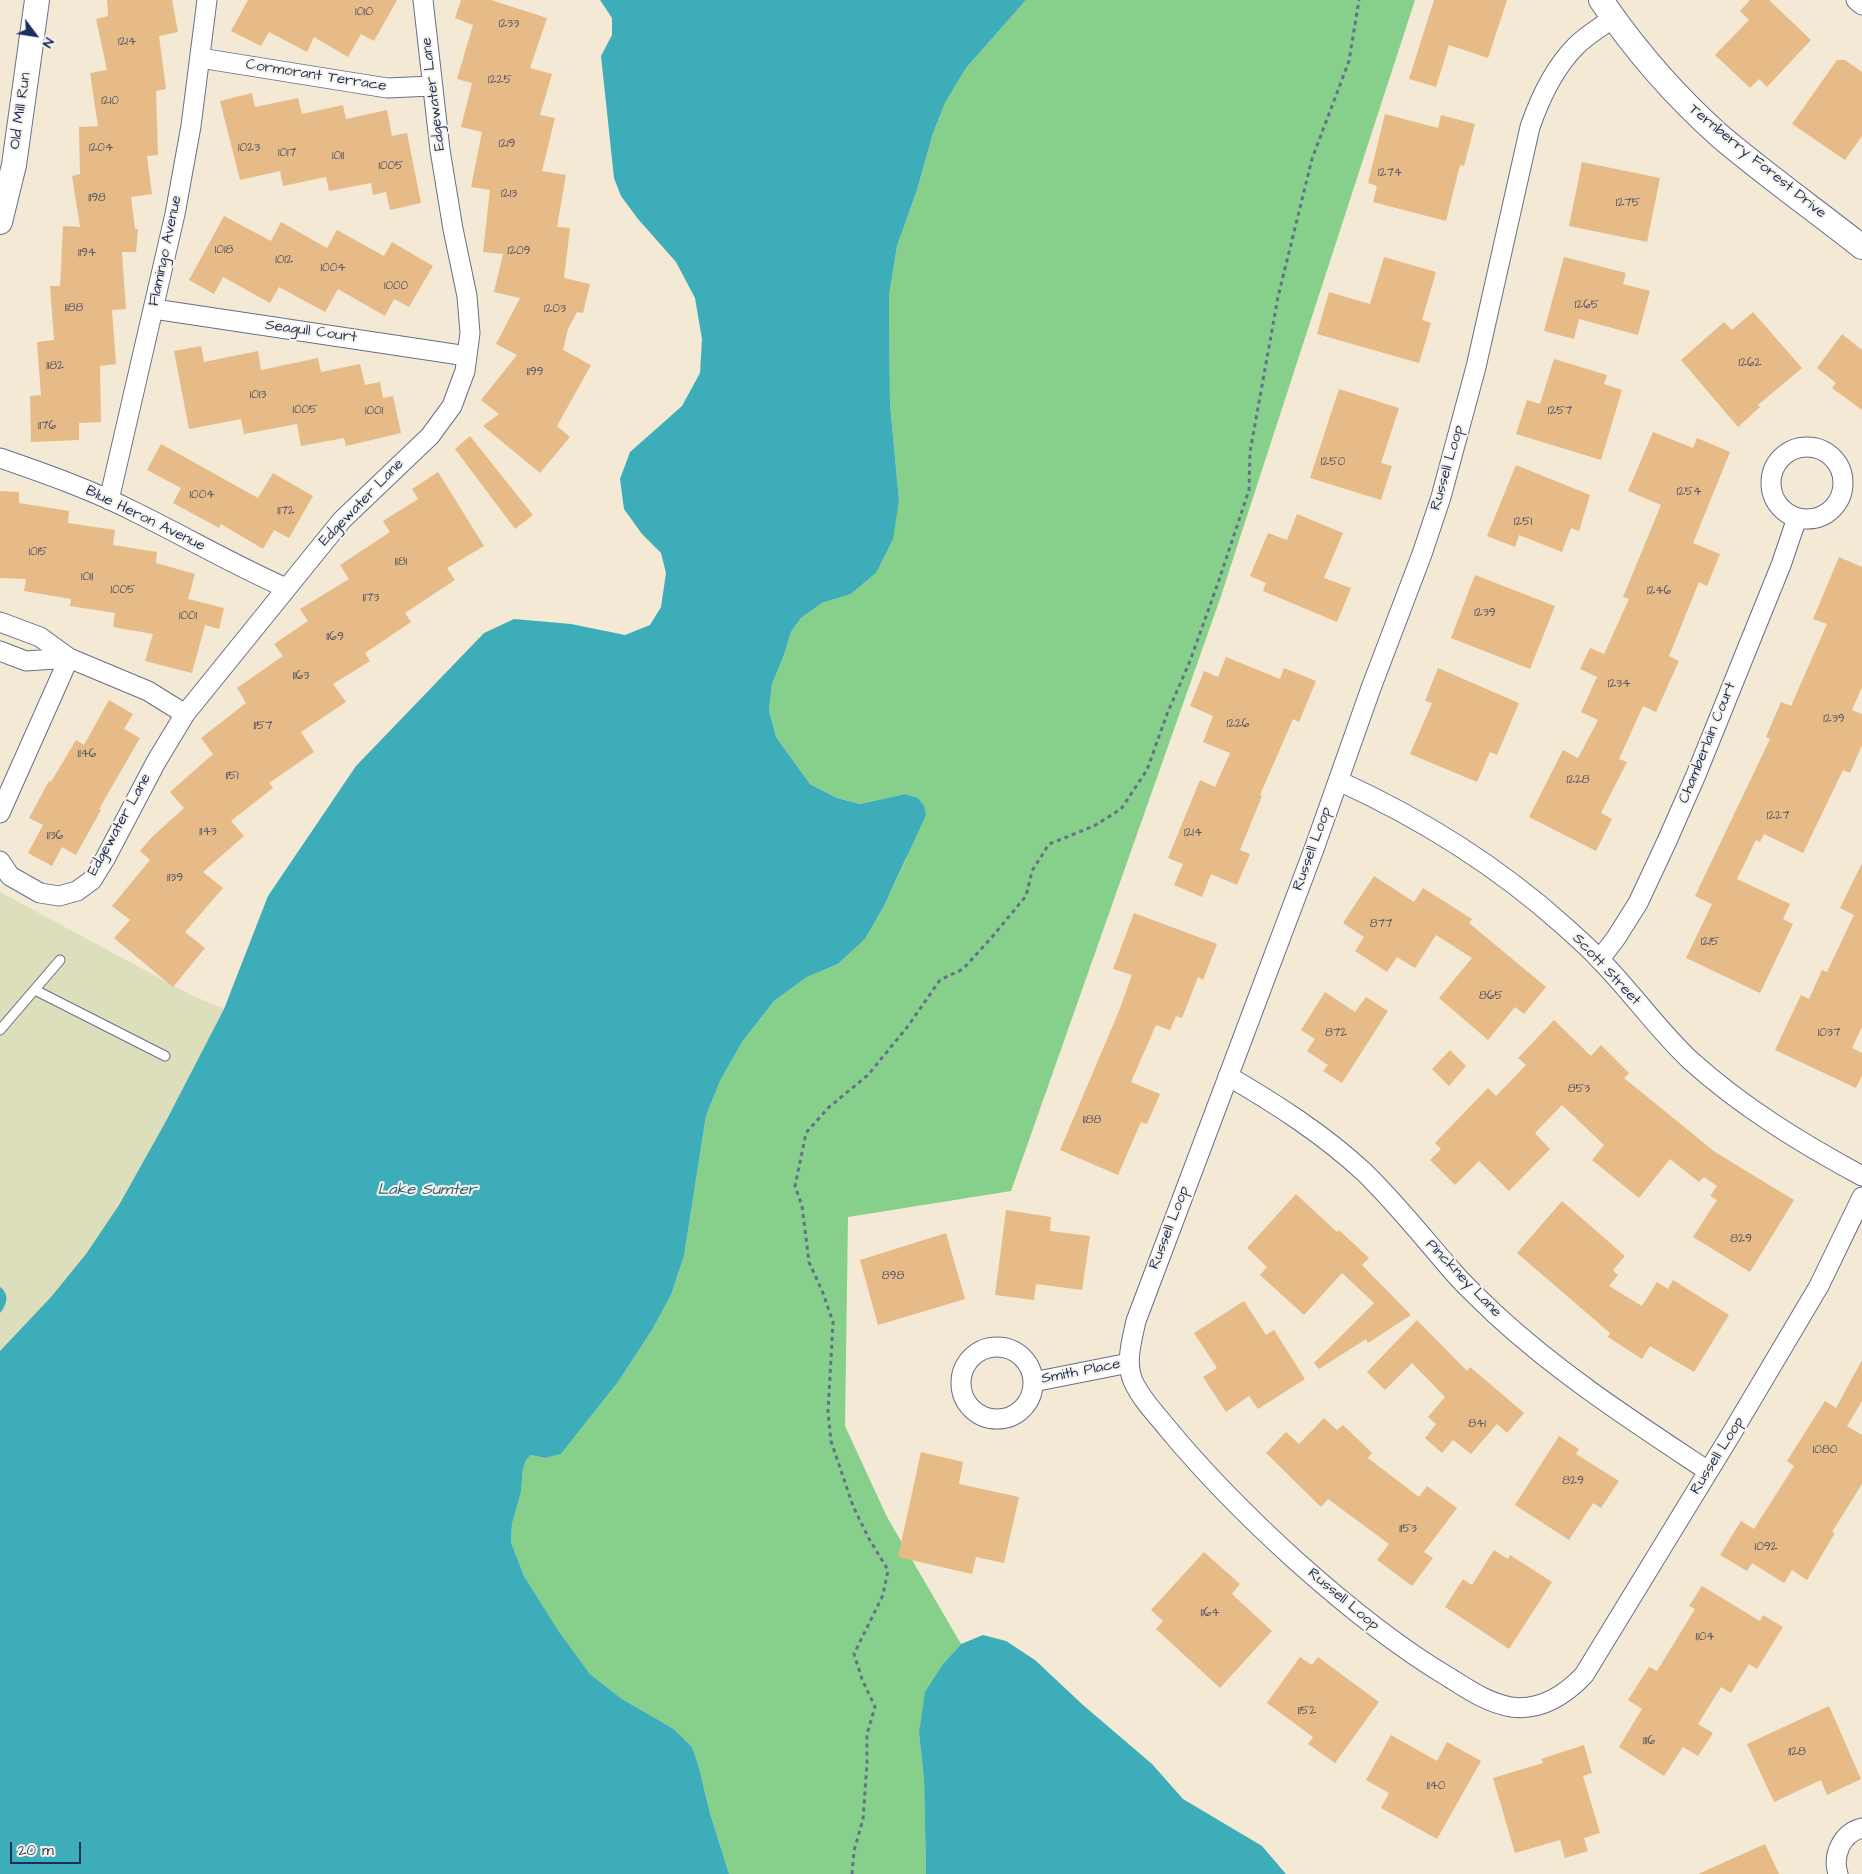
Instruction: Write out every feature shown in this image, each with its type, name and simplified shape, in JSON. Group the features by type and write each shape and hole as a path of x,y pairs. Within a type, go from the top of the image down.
{"street":[{"name":"Old Mill Run","path":"0,222 14,165 37,0"},
{"name":"Flamingo Avenue","path":"109,500 175,214 191,126 208,0"},
{"name":"Edgewater Lane","path":"0,861 10,876 40,893 59,896 77,891 92,880 184,714 342,520 430,436 452,406 465,371 470,333 467,296 453,229 432,86 423,0"},
{"path":"1856,0 1862,5"},
{"name":"Ternberry Forest Drive","path":"1607,9 1681,99 1721,136 1767,174 1862,246"},
{"name":"Russell Loop","path":"1607,9 1551,79 1538,102 1530,126 1476,367 1441,496 1314,849 1136,1321 1131,1344 1130,1363 1132,1379 1141,1396 1182,1446 1251,1520 1374,1627 1442,1674 1479,1696 1505,1706 1532,1707 1548,1702 1564,1693 1584,1674 1819,1286 1862,1197"},
{"name":"Cormorant Terrace","path":"200,58 387,88 432,86"},
{"name":"Seagull Court","path":"154,309 467,356"},
{"name":"Blue Heron Avenue","path":"0,458 82,488 135,511 241,568 286,588"},
{"name":"Chamberlain Court","path":"1600,959 1638,903 1667,841 1781,565 1797,518"},
{"path":"0,622 40,637 69,658 148,691 184,714"},
{"path":"0,652 26,661 69,658"},
{"path":"0,813 69,658"},
{"name":"Scott Street","path":"1339,780 1385,802 1432,828 1520,888 1600,959 1689,1059 1723,1088 1786,1132 1862,1176"},
{"name":"Pinckney Lane","path":"1228,1076 1272,1101 1307,1125 1363,1171 1385,1193 1457,1276 1540,1354 1583,1387 1708,1471"},
{"name":"Smith Place","path":"1033,1382 1130,1363"},
{"path":"1838,1874 1836,1856 1840,1846 1848,1835 1862,1828"}],"lane":[{"path":"0,1030 60,960"},
{"path":"35,990 165,1056"}],"path":[{"path":"852,1874 854,1851 863,1819 868,1764 867,1734 874,1707 854,1654 883,1595 888,1570 868,1537 853,1506 831,1441 828,1412 833,1322 809,1262 802,1206 795,1186 806,1133 828,1108 868,1075 908,1026 940,980 963,969 992,937 1026,896 1032,871 1049,844 1094,826 1121,809 1148,770 1167,714 1190,661 1218,584 1249,490 1250,452 1278,297 1312,158 1349,61 1359,0"}],"shaded area":[{"path":"0,892 189,994 224,1009 166,1121 119,1205 86,1254 51,1297 0,1351"}],"green space":[{"path":"1026,0 1415,0 1220,599 1011,1191 848,1217 845,1426 887,1517 961,1644 943,1664 919,1733 924,1780 926,1874 729,1874 692,1747 674,1729 622,1699 590,1674 559,1633 524,1576 511,1542 512,1524 521,1492 523,1469 526,1460 531,1455 545,1458 561,1454 618,1382 652,1330 671,1295 684,1256 706,1116 720,1081 742,1042 774,1001 807,977 838,964 865,939 884,906 907,857 918,798 905,794 860,804 837,798 810,784 776,737 769,710 772,684 791,632 801,618 822,603 851,594 876,573 899,500 890,404 889,296 897,246 917,190 933,133 945,103 966,68"}],"water":[{"name":"Lake Sumter","path":"600,0 1026,0 966,68 945,103 933,133 917,190 897,246 889,296 890,404 899,500 893,539 876,573 851,594 822,603 801,618 791,632 772,684 769,710 776,737 810,784 837,798 860,804 905,794 918,798 924,806 926,815 884,906 865,939 838,964 807,977 774,1001 742,1042 720,1081 706,1116 684,1256 671,1295 652,1330 618,1382 561,1454 545,1458 531,1455 526,1460 523,1469 521,1492 512,1524 511,1542 524,1576 559,1632 590,1674 622,1699 674,1729 692,1747 729,1874 0,1874 0,1351 51,1297 86,1254 119,1205 166,1121 224,1009 268,896 356,766 484,633 514,619 571,624 625,635 650,625 661,607 666,573 661,553 642,534 624,509 620,479 630,452 682,406 700,373 702,339 695,298 676,262 638,219 621,196 614,178 601,56 612,35 612,18"},
{"path":"0,1287 5,1293 6,1300 0,1313"},
{"path":"983,1635 1006,1641 1035,1660 1083,1705 1152,1764 1183,1799 1262,1846 1286,1874 926,1874 924,1780 919,1733 925,1692 943,1664 961,1644"}],"building":[{"path":"107,0 172,0 178,32 159,36 166,89 156,91 158,155 147,156 152,194 131,197 135,229 138,229 136,252 122,252 126,309 112,310 116,364 100,366 101,422 79,423 79,440 31,442 30,396 41,395 37,342 54,340 50,286 60,286 63,226 80,227 72,176 80,174 79,127 98,126 90,73 107,70 96,19 108,16"},
{"path":"248,0 397,0 374,41 361,34 348,57 314,37 307,52 269,32 261,46 231,31"},
{"path":"461,0 491,0 547,18 530,68 552,74 540,115 555,118 542,171 566,175 557,227 570,228 564,278 590,284 583,313 577,312 568,329 563,350 591,365 557,426 570,437 540,473 483,426 499,414 481,400 517,355 496,344 520,298 494,292 503,254 483,252 490,190 471,187 482,132 461,127 472,83 457,79 473,25 455,18"},
{"path":"1434,0 1507,0 1488,58 1449,45 1436,87 1409,79"},
{"path":"1750,0 1769,0 1811,40 1767,87 1759,79 1750,88 1715,55 1749,20 1740,11"},
{"path":"1837,60 1845,60 1862,72 1862,136 1845,160 1792,124"},
{"path":"252,93 255,107 298,98 302,114 343,105 346,119 387,110 392,136 407,133 421,203 390,210 386,192 373,195 371,183 329,191 326,177 283,186 280,171 240,180 220,101"},
{"path":"1385,114 1438,128 1441,115 1475,124 1464,166 1460,165 1446,221 1373,202 1377,186 1368,183"},
{"path":"1582,162 1660,178 1647,242 1569,226"},
{"path":"224,216 271,241 281,222 327,248 337,230 384,256 392,242 433,266 409,307 394,299 385,316 338,289 325,312 279,287 270,303 223,277 214,294 189,280"},
{"path":"1384,257 1436,272 1422,320 1431,323 1419,363 1317,334 1329,292 1370,304"},
{"path":"1564,257 1626,273 1623,284 1650,291 1638,335 1579,319 1574,339 1544,331"},
{"path":"1753,312 1802,368 1758,405 1760,407 1738,427 1681,360 1724,322 1732,330"},
{"path":"1842,334 1862,350 1862,410 1832,388 1836,383 1817,368"},
{"path":"201,346 204,362 258,351 261,370 318,358 321,372 360,364 365,385 380,382 383,398 393,396 401,433 346,446 344,438 301,446 297,424 244,434 241,419 189,429 174,351"},
{"path":"1554,359 1607,375 1604,384 1622,390 1601,460 1516,434 1527,400 1540,404"},
{"path":"1339,389 1399,408 1381,463 1392,466 1381,500 1310,478"},
{"path":"1653,432 1693,448 1697,438 1730,452 1693,543 1720,554 1707,586 1699,582 1669,656 1679,661 1656,712 1643,706 1619,759 1627,762 1601,813 1612,819 1596,851 1529,817 1563,750 1578,758 1598,720 1581,712 1597,677 1580,669 1590,648 1604,654 1629,599 1623,597 1661,505 1628,491"},
{"path":"470,436 533,515 515,529 455,449"},
{"path":"161,444 258,498 273,473 313,496 289,538 274,530 263,549 221,524 219,528 173,503 181,488 147,470"},
{"path":"1516,465 1590,495 1579,531 1571,528 1562,552 1519,535 1515,547 1487,536"},
{"path":"438,472 484,546 447,568 455,580 405,613 411,622 365,653 370,661 333,684 346,702 301,732 314,752 269,783 273,788 231,821 244,836 203,872 223,888 185,932 205,948 173,987 114,938 130,920 112,906 150,860 140,851 152,837 184,808 170,792 213,754 201,738 246,703 237,688 283,656 274,644 308,621 300,609 349,579 340,565 390,532 383,521 418,499 412,489"},
{"path":"0,491 19,492 19,503 69,511 68,523 115,530 113,545 157,552 156,563 195,574 188,599 224,608 219,629 205,625 192,673 145,661 153,634 113,627 115,613 70,606 71,599 24,591 26,579 0,578"},
{"path":"1297,514 1343,533 1324,578 1351,588 1337,622 1263,591 1266,583 1250,576 1268,533 1287,540"},
{"path":"1839,557 1862,567 1862,687 1852,710 1862,714 1862,745 1850,773 1843,770 1803,853 1764,834 1760,842 1756,840 1737,879 1790,904 1783,919 1793,924 1760,993 1686,958 1712,904 1695,896 1770,739 1766,737 1781,702 1791,706 1827,624 1813,619"},
{"path":"1475,575 1555,606 1530,669 1451,638"},
{"path":"1226,657 1280,679 1284,668 1316,681 1299,722 1293,719 1260,795 1262,796 1240,850 1250,854 1237,885 1211,874 1202,897 1174,885 1183,864 1168,858 1200,780 1215,787 1230,753 1203,742 1213,716 1190,706 1204,671 1218,677"},
{"path":"1438,668 1519,703 1497,755 1490,752 1477,782 1410,754 1432,703 1425,701"},
{"path":"109,700 133,714 124,729 140,738 99,809 101,810 76,855 62,847 52,866 28,853 43,825 29,818 49,781 51,782 76,740 84,745"},
{"path":"1862,863 1862,1027 1852,1048 1862,1053 1862,1076 1856,1088 1775,1050 1801,995 1809,999 1822,970 1827,972 1854,915 1840,908"},
{"path":"1374,876 1414,902 1423,888 1472,919 1469,923 1546,987 1524,1014 1515,1007 1488,1040 1439,998 1472,958 1436,935 1415,968 1397,957 1387,972 1355,951 1364,937 1343,923"},
{"path":"1134,913 1217,944 1203,980 1198,977 1182,1018 1176,1016 1170,1030 1156,1025 1131,1082 1160,1094 1147,1124 1141,1122 1118,1175 1060,1150 1119,1011 1132,975 1113,969"},
{"path":"1325,992 1355,1012 1366,997 1388,1011 1342,1083 1323,1071 1328,1065 1307,1051 1315,1039 1301,1030"},
{"path":"1554,1020 1591,1056 1601,1045 1629,1073 1624,1078 1715,1152 1794,1200 1750,1272 1693,1237 1717,1200 1710,1196 1717,1186 1704,1177 1699,1182 1670,1159 1639,1198 1592,1160 1604,1145 1562,1105 1535,1133 1550,1149 1509,1191 1479,1161 1455,1185 1430,1160 1441,1149 1435,1143 1488,1088 1496,1096 1526,1065 1518,1058"},
{"path":"1450,1050 1466,1066 1449,1086 1432,1069"},
{"path":"1296,1194 1337,1232 1339,1230 1369,1258 1362,1265 1411,1315 1368,1343 1366,1339 1319,1369 1314,1363 1374,1303 1342,1273 1304,1315 1260,1275 1267,1267 1247,1248"},
{"path":"1562,1201 1625,1256 1613,1270 1618,1275 1609,1286 1642,1306 1657,1282 1668,1289 1673,1280 1729,1315 1694,1372 1650,1346 1642,1359 1608,1337 1610,1333 1517,1253"},
{"path":"1006,1210 1051,1217 1050,1231 1090,1236 1082,1290 1036,1284 1034,1300 995,1295"},
{"path":"946,1233 965,1299 878,1325 860,1260"},
{"path":"1244,1301 1266,1335 1274,1330 1305,1379 1258,1409 1249,1396 1226,1412 1203,1377 1217,1368 1194,1333"},
{"path":"1417,1320 1467,1371 1470,1367 1524,1413 1507,1433 1497,1424 1471,1454 1453,1440 1442,1453 1425,1438 1436,1424 1428,1417 1445,1397 1412,1363 1385,1390 1367,1372"},
{"path":"1862,1360 1862,1401 1847,1426 1862,1435 1862,1484 1832,1532 1835,1533 1807,1580 1792,1570 1784,1583 1752,1563 1747,1571 1720,1555 1741,1521 1754,1529 1794,1466 1787,1461 1825,1401 1836,1408"},
{"path":"1324,1418 1337,1430 1343,1425 1372,1453 1368,1458 1419,1497 1427,1486 1457,1508 1424,1552 1433,1558 1412,1586 1377,1560 1389,1544 1328,1499 1321,1507 1266,1453 1286,1432 1299,1444"},
{"path":"1559,1436 1579,1449 1576,1454 1619,1481 1601,1508 1593,1503 1569,1540 1515,1505"},
{"path":"921,1452 963,1462 959,1484 1019,1497 1004,1563 976,1557 972,1574 898,1557"},
{"path":"1494,1550 1508,1559 1510,1555 1552,1582 1509,1649 1445,1607 1463,1579 1472,1585"},
{"path":"1204,1552 1240,1584 1232,1594 1272,1631 1220,1688 1156,1629 1163,1621 1151,1610"},
{"path":"1702,1586 1760,1621 1763,1615 1783,1627 1757,1669 1749,1664 1731,1693 1721,1687 1698,1724 1713,1733 1698,1756 1683,1747 1664,1776 1619,1747 1642,1709 1628,1700 1649,1667 1657,1671 1695,1609 1689,1606"},
{"path":"1300,1657 1312,1665 1318,1657 1379,1702 1335,1763 1308,1744 1313,1737 1267,1703"},
{"path":"1829,1706 1861,1779 1827,1795 1821,1780 1774,1802 1747,1744"},
{"path":"1391,1735 1437,1761 1447,1742 1481,1761 1437,1839 1381,1808 1389,1793 1366,1780"},
{"path":"1584,1745 1592,1773 1583,1776 1600,1833 1584,1838 1588,1851 1565,1858 1560,1840 1515,1853 1493,1778 1543,1763 1541,1759"},
{"path":"1765,1844 1779,1874 1698,1874"}]}
